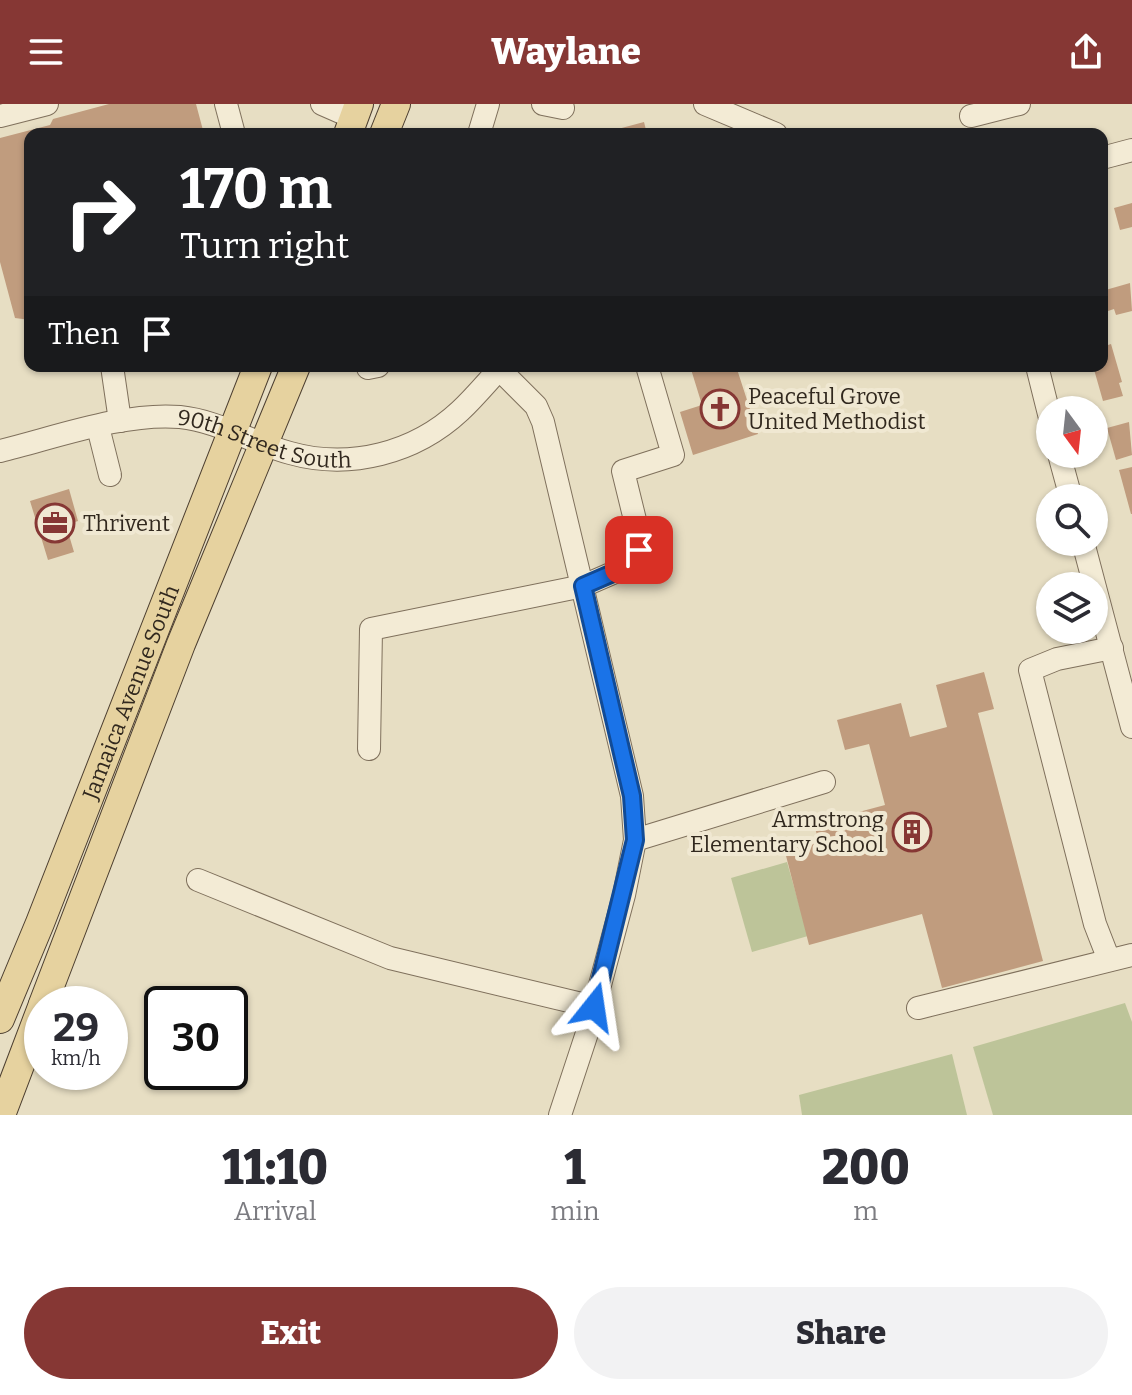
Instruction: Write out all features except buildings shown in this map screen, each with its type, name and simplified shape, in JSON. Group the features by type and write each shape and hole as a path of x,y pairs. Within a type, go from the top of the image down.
{"main road":[{"path":"386,128 396,104"},
{"name":"Jamaica Avenue South","path":"0,1019 256,372"},
{"name":"Jamaica Avenue South","path":"49,986 181,644 294,372"},
{"name":"Jamaica Avenue South","path":"1,1115 24,1053"}],"street":[{"path":"0,116 47,104"},
{"path":"226,104 232,128"},
{"path":"322,104 354,119"},
{"path":"481,128 488,104"},
{"path":"705,104 762,128"},
{"path":"971,118 1019,104"},
{"path":"1108,156 1132,150"},
{"path":"110,475 112,372"},
{"name":"90th Street South","path":"0,451 109,424 159,416 182,417 232,430 290,454 322,459 370,457 419,441 440,427 460,411 495,372"},
{"path":"504,372 536,406 543,422 632,796 635,840 594,1007 560,1115"},
{"path":"369,749 371,629 583,586 622,569 639,550 623,471 673,455 649,372"},
{"path":"1038,372 1044,396"},
{"path":"1087,556 1132,727"},
{"path":"1109,960 1095,924 1030,670 1057,659 1112,648"},
{"path":"635,840 824,782"},
{"path":"198,880 390,958 594,1007"},
{"path":"918,1008 1132,955"}],"green space":[{"path":"787,862 808,936 752,952 731,878"},
{"path":"1125,1003 1132,1022 1132,1115 993,1115 973,1047"},
{"path":"952,1054 967,1115 802,1115 799,1095"}],"place":[{"name":"Peaceful Grove United Methodist","path":"720,409"},
{"name":"Thrivent","path":"55,523"},
{"name":"Armstrong Elementary School","path":"912,832"}],"route":[{"path":"594,1007 624,895 635,840 632,796 583,586 622,569 639,550"}]}
